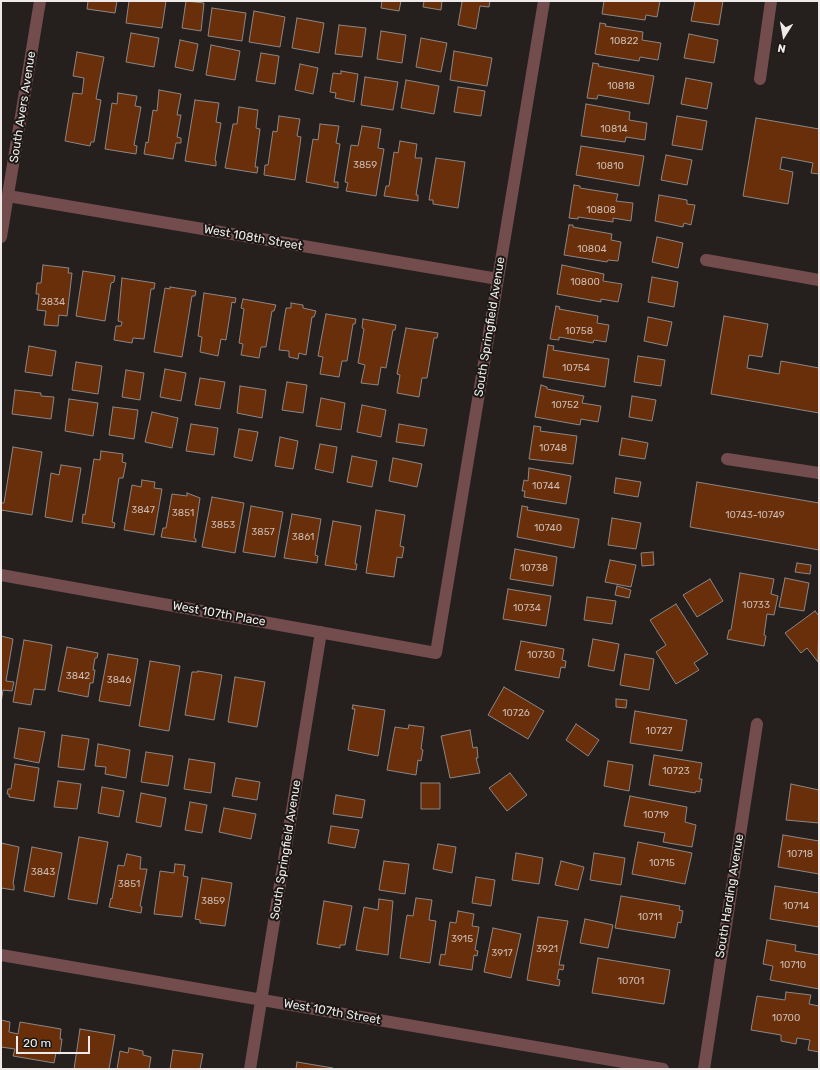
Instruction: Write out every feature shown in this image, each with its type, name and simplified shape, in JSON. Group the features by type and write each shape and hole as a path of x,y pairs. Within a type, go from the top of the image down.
{"street":[{"name":"South Avers Avenue","path":"1,237 40,1"},
{"name":"South Springfield Avenue","path":"436,653 544,1"},
{"path":"760,79 771,1"},
{"name":"West 108th Street","path":"8,196 498,279"},
{"path":"706,260 819,280"},
{"path":"727,459 819,473"},
{"name":"West 107th Place","path":"1,574 436,653"},
{"name":"South Springfield Avenue","path":"250,1069 321,632"},
{"name":"South Harding Avenue","path":"704,1069 757,724"},
{"name":"West 107th Street","path":"1,955 663,1069"}],"building":[{"path":"88,1 117,1 115,13 87,9"},
{"path":"129,1 166,1 162,28 126,23"},
{"path":"186,1 204,3 201,31 182,28"},
{"path":"382,1 401,1 399,11 381,8"},
{"path":"424,1 442,1 441,10 423,7"},
{"path":"460,1 490,1 489,7 480,6 476,29 458,25 462,2"},
{"path":"604,1 660,1 657,17 646,15 645,20 602,14"},
{"path":"695,1 723,1 719,25 691,21"},
{"path":"212,8 246,13 242,41 208,36"},
{"path":"254,11 285,17 280,47 249,42"},
{"path":"297,18 324,23 319,53 292,48"},
{"path":"600,23 606,24 605,26 643,32 642,40 661,43 658,60 640,57 639,61 595,54"},
{"path":"339,25 366,28 362,57 335,54"},
{"path":"381,31 406,35 402,63 377,59"},
{"path":"131,33 159,38 154,67 126,62"},
{"path":"689,34 718,40 714,63 684,58"},
{"path":"421,38 447,43 441,72 416,67"},
{"path":"180,40 198,44 193,71 175,67"},
{"path":"211,45 240,51 235,80 206,75"},
{"path":"454,51 492,58 487,86 450,80"},
{"path":"77,52 104,57 96,99 101,100 94,142 91,142 90,146 65,141 73,93 82,94 84,78 73,76"},
{"path":"261,53 279,56 275,84 256,81"},
{"path":"593,63 599,64 598,66 654,76 649,104 598,95 597,99 587,98"},
{"path":"300,64 318,68 313,94 295,90"},
{"path":"341,71 358,74 354,102 335,98 336,93 330,92 333,73 341,74"},
{"path":"365,77 398,82 393,110 361,105"},
{"path":"686,78 712,83 707,109 681,104"},
{"path":"406,80 439,86 434,114 401,108"},
{"path":"458,87 485,91 481,116 454,112"},
{"path":"159,90 181,94 177,115 181,115 177,137 181,138 181,143 176,143 173,159 144,154 146,142 148,143 153,110 157,111"},
{"path":"118,93 137,96 135,106 141,107 134,145 137,146 136,154 105,149 112,103 117,104"},
{"path":"195,100 219,103 216,122 221,123 215,160 216,166 185,161"},
{"path":"586,104 630,112 629,120 647,123 645,140 626,137 625,142 581,136"},
{"path":"239,107 258,110 256,128 260,129 255,167 258,167 257,173 225,168 233,124 237,124"},
{"path":"279,116 300,119 297,136 301,137 295,180 264,175 265,165 268,165 273,131 277,132"},
{"path":"677,116 707,121 702,150 672,145"},
{"path":"756,118 819,129 819,174 811,173 813,163 782,157 780,169 793,172 788,204 743,196"},
{"path":"320,124 339,126 336,143 340,144 334,182 338,182 338,188 306,182 313,139 318,140"},
{"path":"362,126 381,129 378,148 384,149 376,196 346,191 348,183 345,182 351,145 358,146"},
{"path":"400,141 417,144 415,158 422,158 416,195 418,195 418,201 384,196 386,186 389,186 394,152 398,153"},
{"path":"581,146 644,156 639,186 576,175"},
{"path":"666,155 692,160 687,185 661,180"},
{"path":"436,158 465,162 458,208 433,204 433,200 429,200"},
{"path":"574,185 580,186 580,188 618,194 616,201 633,203 631,221 613,218 613,222 578,217 578,219 569,218"},
{"path":"659,195 687,200 687,204 695,205 691,225 684,223 683,227 655,221"},
{"path":"569,225 612,234 611,240 621,242 618,261 608,260 607,262 564,255"},
{"path":"657,237 683,243 678,268 652,262"},
{"path":"43,265 69,268 68,273 72,273 67,316 59,315 58,326 44,325 46,311 37,310 39,294 36,294 37,283 41,283"},
{"path":"562,265 604,274 603,281 622,284 618,302 601,299 601,302 557,294"},
{"path":"83,271 115,276 114,282 111,283 105,321 76,316"},
{"path":"652,277 678,282 674,307 648,302"},
{"path":"122,278 155,283 154,289 151,289 144,339 133,338 132,343 114,340 116,326 121,326 122,322 118,321"},
{"path":"170,287 196,291 195,296 192,296 182,357 154,352 165,288 170,289"},
{"path":"204,293 236,298 235,303 232,302 226,340 221,339 218,356 200,352 202,337 198,336"},
{"path":"243,299 276,305 274,311 272,311 266,347 261,347 259,358 241,355 243,344 239,343 244,309 241,308"},
{"path":"291,303 303,305 303,308 316,311 314,317 312,317 306,355 299,353 298,359 289,357 289,351 279,350 286,308 291,308"},
{"path":"556,306 560,307 559,309 598,316 597,323 609,325 606,342 594,340 593,343 559,337 559,340 550,339"},
{"path":"326,314 356,319 355,324 353,324 347,361 342,361 339,377 320,374 323,357 318,356"},
{"path":"724,316 768,324 762,357 749,355 747,368 779,374 781,361 819,368 819,413 711,394"},
{"path":"648,317 672,322 667,346 644,341"},
{"path":"363,319 396,325 395,330 393,330 386,368 381,367 378,385 361,383 365,365 358,363 364,329 362,328"},
{"path":"406,328 438,333 437,338 434,338 427,378 422,378 419,397 397,393 400,375 397,374"},
{"path":"548,345 554,346 553,350 609,359 605,387 543,377"},
{"path":"29,346 56,351 52,376 25,372"},
{"path":"638,356 665,360 661,386 634,382"},
{"path":"76,362 102,366 98,394 72,390"},
{"path":"165,369 186,373 181,401 160,397"},
{"path":"126,370 144,373 140,400 122,397"},
{"path":"200,378 225,382 220,409 195,405"},
{"path":"287,382 307,385 303,413 282,410"},
{"path":"541,385 547,387 547,389 584,396 582,403 601,406 598,422 581,419 580,425 535,417"},
{"path":"240,386 266,390 262,418 237,413"},
{"path":"15,390 41,393 41,396 54,397 51,419 12,414"},
{"path":"632,396 656,400 652,421 629,417"},
{"path":"321,398 345,403 341,430 316,426"},
{"path":"69,399 98,403 93,436 65,431"},
{"path":"362,405 386,410 381,437 357,432"},
{"path":"113,407 138,410 134,439 109,435"},
{"path":"152,412 178,418 172,448 145,442"},
{"path":"191,424 218,428 214,455 186,451"},
{"path":"399,424 427,429 424,446 396,442"},
{"path":"534,426 541,427 540,431 577,436 573,464 529,459"},
{"path":"239,429 258,432 252,461 234,457"},
{"path":"280,437 298,441 293,469 275,466"},
{"path":"622,438 648,443 645,459 619,455"},
{"path":"320,444 337,447 333,473 315,469"},
{"path":"13,447 42,452 32,515 1,510 1,503 4,503"},
{"path":"101,451 123,454 122,462 126,463 123,478 119,478 112,522 115,523 114,528 82,523 83,514 85,515 94,459 100,460"},
{"path":"352,456 377,461 372,487 347,482"},
{"path":"393,458 422,464 417,487 389,481"},
{"path":"61,465 81,468 72,522 45,517 51,473 59,475"},
{"path":"529,468 571,476 566,504 524,497 525,491 522,491 524,480 528,481"},
{"path":"616,478 641,482 638,497 614,493"},
{"path":"142,480 155,482 154,488 162,489 154,535 124,530 132,485 141,487"},
{"path":"697,482 819,503 819,550 690,527"},
{"path":"187,493 200,498 194,538 196,539 196,542 161,537 163,528 166,528 172,494 187,496"},
{"path":"212,497 244,503 235,553 202,547"},
{"path":"251,506 283,512 275,557 243,552"},
{"path":"522,506 528,507 527,510 579,519 574,548 517,537"},
{"path":"376,510 405,515 400,546 404,547 402,558 397,557 394,577 366,573"},
{"path":"292,514 321,519 315,555 318,556 317,563 284,558"},
{"path":"612,518 641,523 636,549 608,545"},
{"path":"333,521 361,526 355,564 357,564 356,570 325,565"},
{"path":"515,549 557,557 553,586 510,579"},
{"path":"653,552 654,565 642,566 641,553"},
{"path":"610,560 636,565 631,587 605,582"},
{"path":"797,563 811,565 810,574 795,572"},
{"path":"740,573 774,579 771,594 778,596 774,615 767,614 764,646 727,639 729,630 731,630"},
{"path":"785,578 809,583 804,611 779,607"},
{"path":"710,579 723,601 697,617 683,595"},
{"path":"617,586 631,590 629,598 615,595"},
{"path":"508,589 551,596 546,626 503,619"},
{"path":"587,597 616,601 612,624 584,620"},
{"path":"676,604 708,654 694,663 699,670 676,684 656,652 666,645 650,620"},
{"path":"815,611 819,616 818,662 807,648 801,653 785,633"},
{"path":"1,636 13,639 6,681 14,682 12,691 3,690 1,703"},
{"path":"593,639 619,644 614,671 588,666"},
{"path":"24,640 52,645 45,690 34,689 31,705 13,702"},
{"path":"521,641 564,649 562,660 566,661 565,668 561,667 559,678 515,670"},
{"path":"67,647 98,653 97,658 95,658 93,683 90,683 88,697 58,691"},
{"path":"108,654 138,659 130,706 99,701"},
{"path":"625,654 654,659 649,690 620,685"},
{"path":"150,661 180,666 169,731 139,726"},
{"path":"198,671 222,675 214,720 185,715 192,672"},
{"path":"235,677 265,682 257,727 228,722"},
{"path":"504,687 544,711 528,739 488,715"},
{"path":"616,699 627,700 626,708 616,707"},
{"path":"353,705 385,710 378,756 348,750 355,709 352,709"},
{"path":"635,711 687,720 682,751 630,743"},
{"path":"576,724 599,740 588,756 566,740"},
{"path":"409,725 424,727 421,749 423,750 421,761 418,760 416,775 387,770 395,727 408,729"},
{"path":"19,728 45,732 39,763 14,758"},
{"path":"470,730 473,748 477,747 478,758 476,758 480,773 450,778 441,736"},
{"path":"62,735 89,739 84,770 58,767"},
{"path":"98,744 130,750 126,778 105,774 106,767 95,766"},
{"path":"146,752 173,756 168,786 141,782"},
{"path":"654,755 702,763 699,779 702,779 700,792 696,791 695,793 649,785"},
{"path":"189,759 215,763 211,793 184,789"},
{"path":"608,761 633,765 629,791 604,786"},
{"path":"15,764 39,768 34,801 9,797 9,794 7,794 8,789 11,789"},
{"path":"510,773 527,795 507,811 489,788"},
{"path":"236,778 260,782 257,800 232,796"},
{"path":"58,781 81,784 77,809 54,807"},
{"path":"421,783 440,783 440,809 421,809"},
{"path":"791,784 819,790 819,823 786,820"},
{"path":"102,787 124,791 119,817 98,813"},
{"path":"141,793 166,798 161,827 136,822"},
{"path":"336,795 365,800 362,818 333,814"},
{"path":"630,796 687,807 685,822 696,825 692,847 663,842 665,833 624,826"},
{"path":"190,802 207,805 202,833 185,830"},
{"path":"224,808 256,814 251,839 219,832"},
{"path":"331,826 359,830 355,848 328,843"},
{"path":"783,835 819,841 819,874 778,867"},
{"path":"79,837 108,842 97,904 68,899"},
{"path":"638,842 692,853 685,884 632,874"},
{"path":"1,843 19,847 13,884 14,890 1,888"},
{"path":"438,844 456,847 452,873 433,869"},
{"path":"32,847 62,853 54,897 24,891"},
{"path":"516,853 543,858 539,884 512,880"},
{"path":"594,853 625,858 621,885 590,880"},
{"path":"127,854 141,857 140,869 147,869 140,906 142,907 141,913 109,907 111,898 112,899 118,865 124,866"},
{"path":"384,861 409,864 405,894 379,890"},
{"path":"561,861 584,867 578,890 555,885"},
{"path":"175,864 185,865 183,876 188,877 182,917 154,914 160,871 174,873"},
{"path":"476,877 495,880 491,906 472,903"},
{"path":"202,878 232,883 225,926 200,923 200,920 195,919"},
{"path":"775,886 819,893 819,927 770,919"},
{"path":"621,896 680,906 679,910 683,911 681,923 678,922 675,938 615,928"},
{"path":"416,898 432,900 429,920 436,921 430,963 400,958 407,915 413,916"},
{"path":"379,899 393,901 388,955 356,950 364,907 378,910"},
{"path":"324,901 352,906 345,945 340,945 340,948 317,944"},
{"path":"458,911 474,914 472,926 479,927 475,950 478,951 477,956 474,955 472,970 439,965 441,954 445,955 450,922 456,923"},
{"path":"538,917 568,921 559,965 564,965 563,970 559,969 557,979 560,980 559,986 527,980"},
{"path":"585,919 613,925 608,948 580,943"},
{"path":"493,928 521,934 511,978 484,972"},
{"path":"767,940 796,945 795,951 819,955 819,989 770,980 773,966 763,964"},
{"path":"598,958 670,970 664,1004 592,993"},
{"path":"786,992 811,995 809,1004 819,1006 819,1052 808,1050 810,1040 797,1038 796,1044 781,1041 781,1035 751,1030 757,996 785,1000"},
{"path":"1,1020 10,1022 9,1032 18,1034 20,1022 61,1029 60,1039 62,1039 60,1054 56,1053 54,1063 13,1056 15,1049 1,1047"},
{"path":"80,1029 115,1035 109,1069 74,1069"},
{"path":"129,1048 143,1051 143,1055 151,1057 149,1069 117,1069 120,1051 128,1053"},
{"path":"173,1050 203,1054 200,1069 170,1069"},
{"path":"297,1062 333,1068 296,1069"}]}
